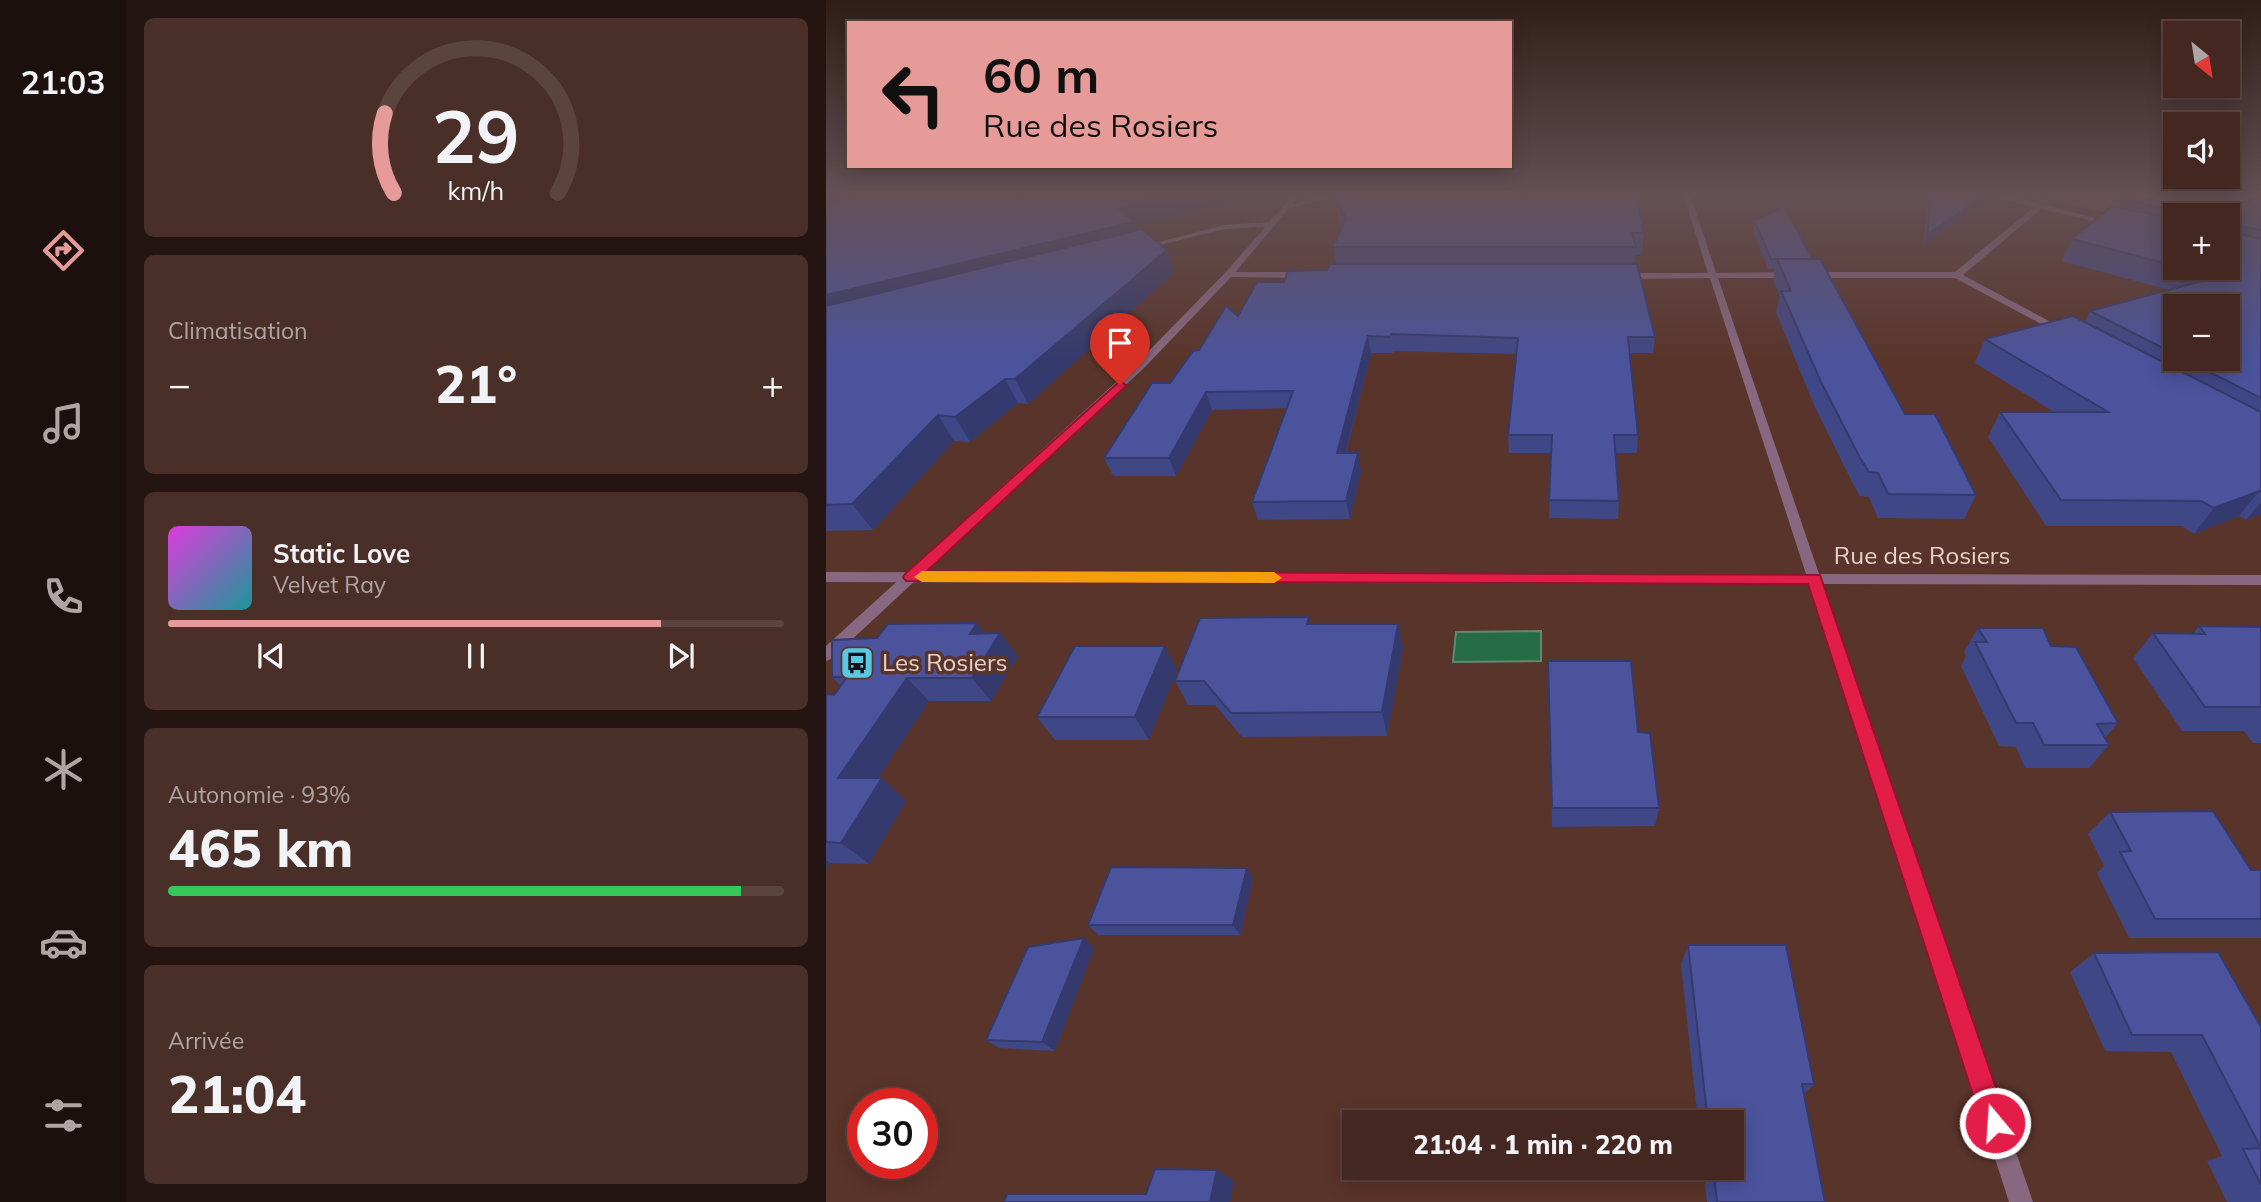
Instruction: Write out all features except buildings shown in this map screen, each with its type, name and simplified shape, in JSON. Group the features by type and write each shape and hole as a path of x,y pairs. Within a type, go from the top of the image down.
{"street":[{"path":"826,654 1140,366 1250,250"},
{"path":"1706,250 2021,1202"},
{"path":"1957,275 1987,250"},
{"path":"1229,274 1315,275"},
{"path":"1607,276 1957,275 2071,337"},
{"name":"Rue des Rosiers","path":"826,577 2261,580"}],"shaded area":[{"path":"1541,631 1541,661 1453,662 1456,632"}],"slow traffic":[{"path":"922,577 1274,578"}],"place":[{"name":"Les Rosiers","path":"857,663"}],"route":[{"path":"1120,385 911,577 1814,579 1995,1123"}]}
